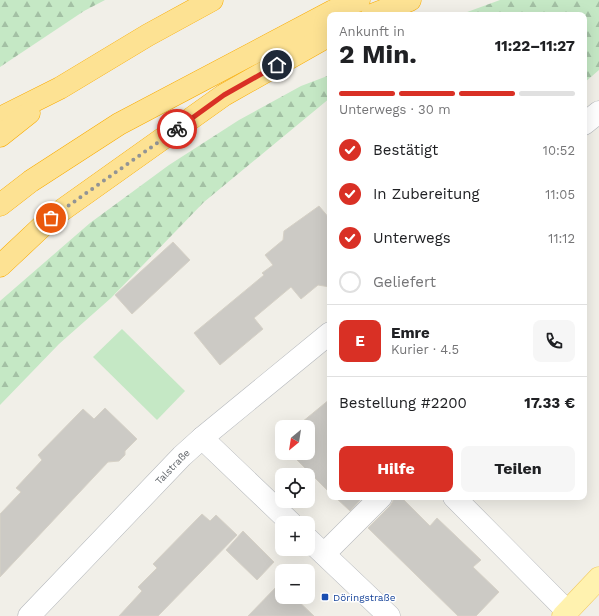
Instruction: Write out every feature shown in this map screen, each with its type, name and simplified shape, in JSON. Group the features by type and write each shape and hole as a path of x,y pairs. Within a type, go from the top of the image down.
{"highway":[{"path":"0,118 60,88 148,34 212,0"},
{"path":"332,12 359,0"},
{"path":"380,12 410,0"},
{"path":"0,205 31,181 120,124 327,14"},
{"path":"0,266 51,218 224,95 327,37"},
{"path":"0,136 60,88"}],"main road":[{"path":"565,614 599,578"}],"street":[{"path":"587,122 599,112"},
{"name":"Talstraße","path":"29,616 182,456 327,335"},
{"path":"202,438 284,516"},
{"path":"324,554 378,500"},
{"path":"457,500 565,614"},
{"path":"315,546 389,616"}],"green space":[{"path":"0,0 105,0 84,11 0,67"},
{"path":"500,0 599,0 599,70 587,80 587,12 467,12"},
{"path":"327,76 327,100 204,202 111,298 59,344 0,405 0,301 90,223 169,165 239,120 301,86"},
{"path":"122,329 185,391 157,420 93,357"}],"building":[{"path":"319,206 327,215 327,286 318,285 301,299 291,287 254,318 263,329 220,365 194,333 264,275 262,273 273,265 265,255 283,240 284,231"},
{"path":"173,242 190,260 132,314 115,295"},
{"path":"327,401 327,490 315,478 315,468 305,468 297,460 315,460 315,420 304,420"},
{"path":"105,408 137,439 125,451 125,455 119,461 108,462 0,577 0,514 21,492 16,488 42,460 38,455 83,409 94,419"},
{"path":"338,500 360,500 350,511"},
{"path":"404,500 430,526 437,518 481,560 473,567 499,592 476,616 458,616 368,528 393,501"},
{"path":"202,514 210,521 216,515 237,535 158,616 119,616 142,591 138,587 157,568 153,564"},
{"path":"243,531 274,562 257,580 226,550"},
{"path":"275,588 275,604 301,604 314,616 248,616"}],"way so far":[{"path":"51,218 177,129"}],"place":[{"name":"Döringstraße","path":"325,597"}],"route":[{"path":"177,129 224,95 277,65"}]}
